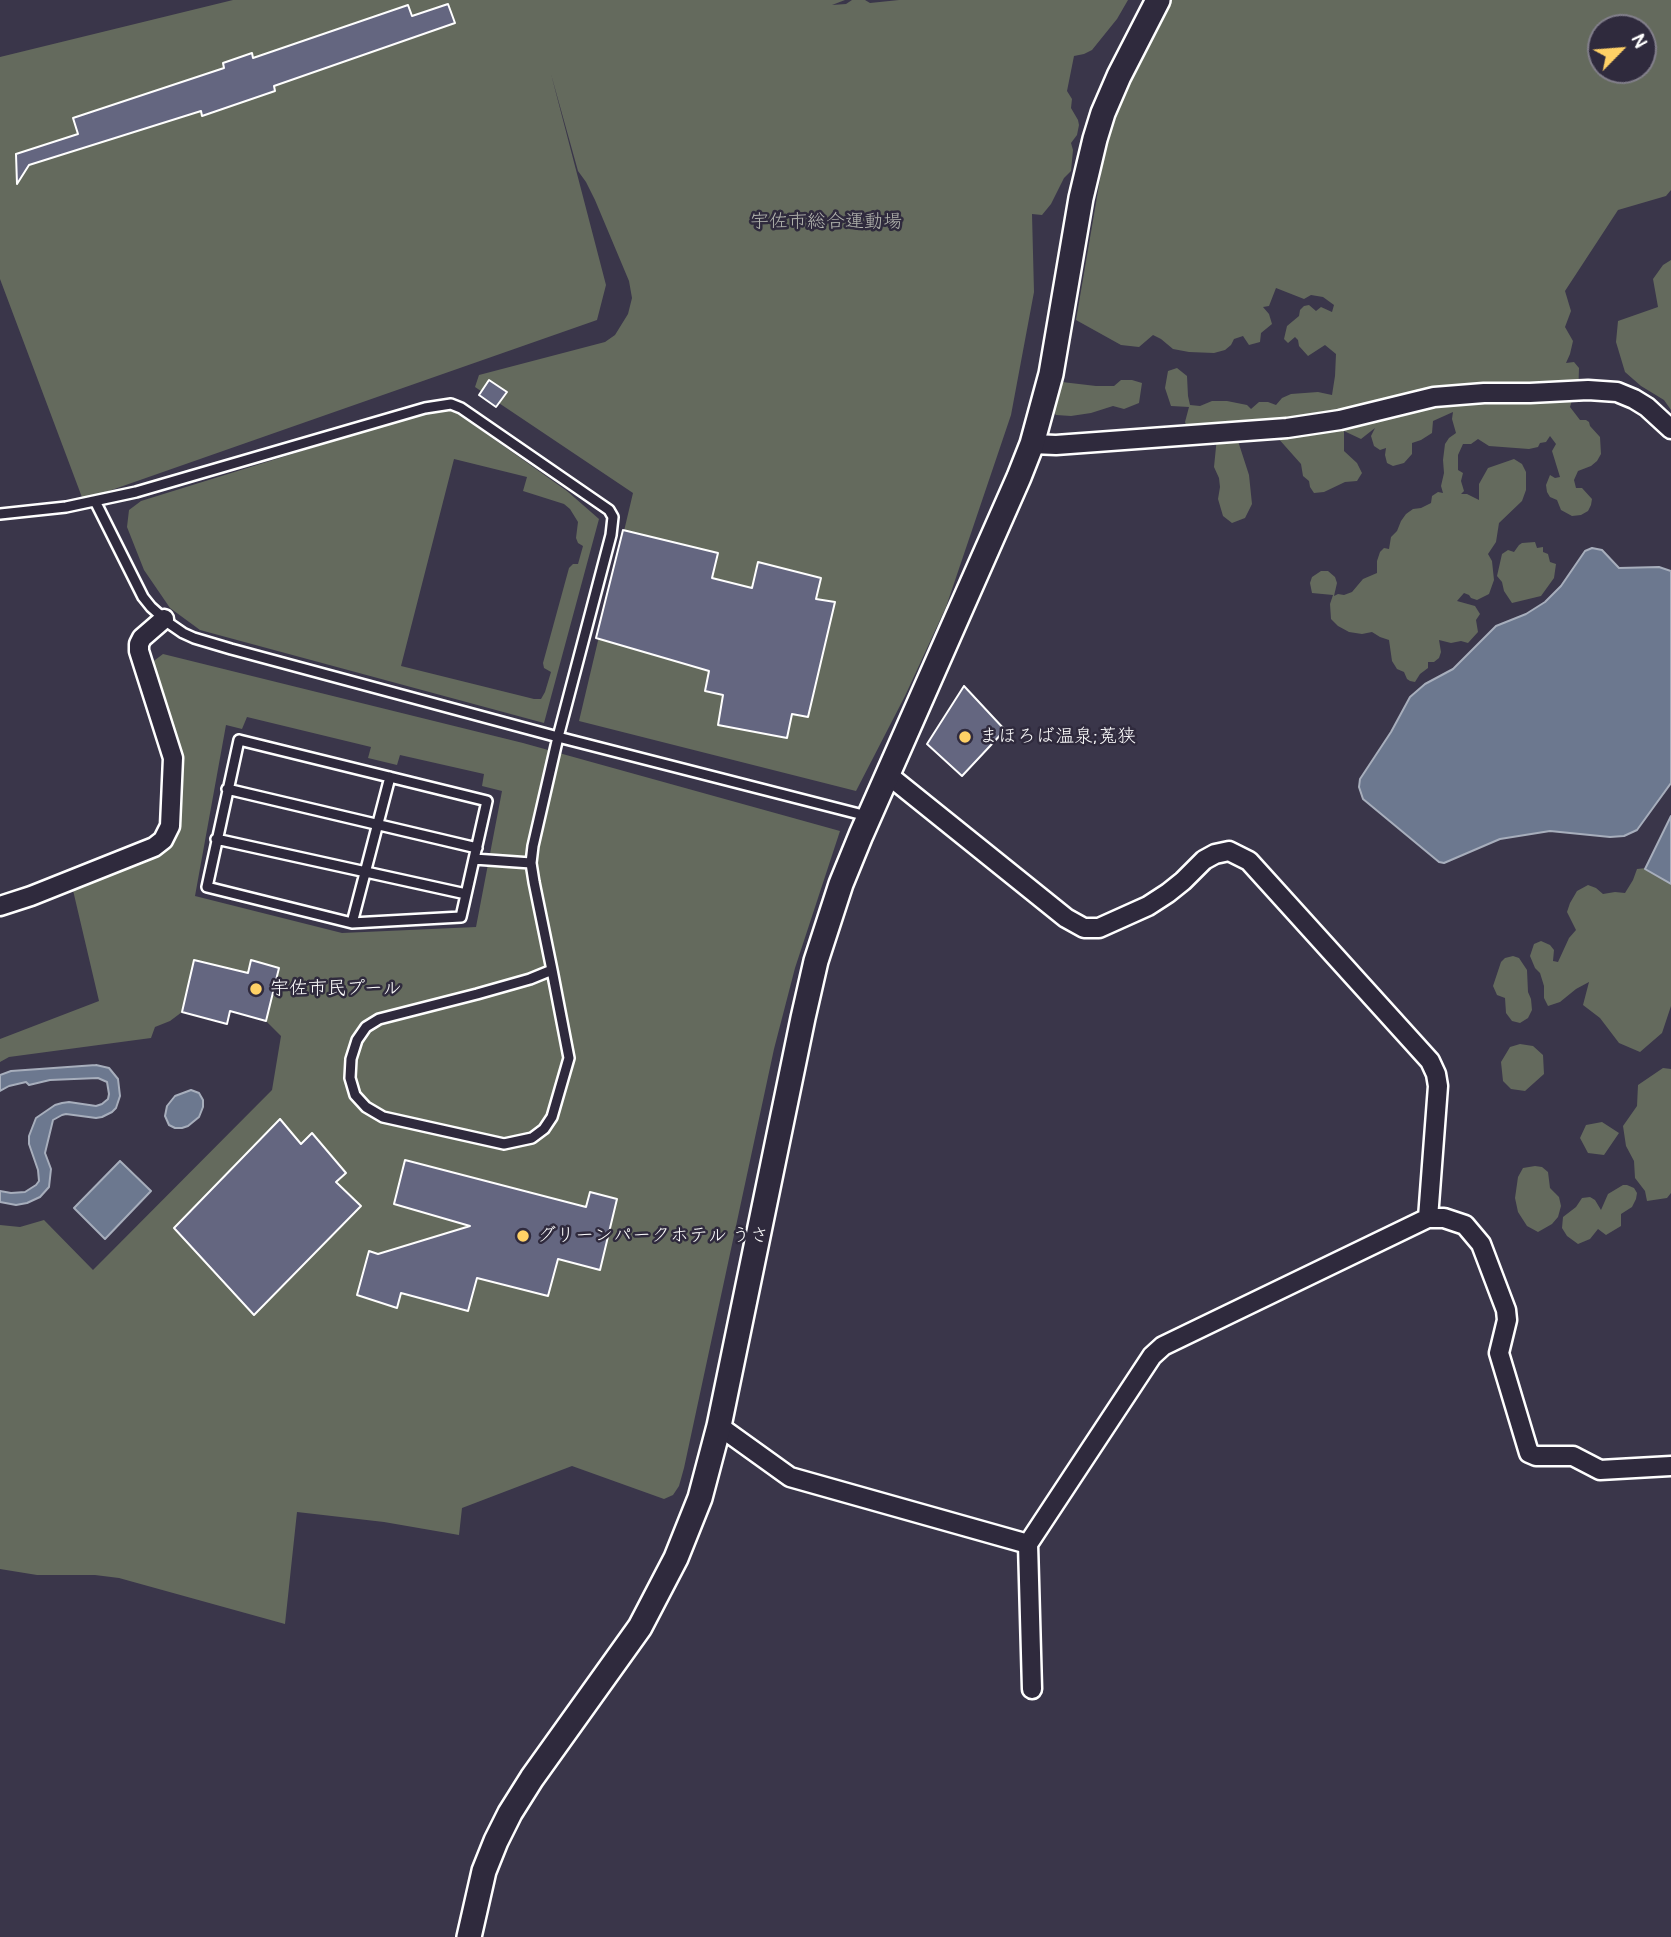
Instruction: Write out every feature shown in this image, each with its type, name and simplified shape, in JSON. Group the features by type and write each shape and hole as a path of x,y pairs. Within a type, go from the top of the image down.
{"street":[{"path":"469,1937 484,1871 510,1814 532,1778 640,1627 676,1558 699,1498 719,1426 812,980 841,884 1032,444 1051,373 1094,139 1102,113 1119,76 1158,0"},
{"path":"1032,444 1056,446 1287,428 1340,420 1434,397 1588,390 1617,392 1634,399 1671,429"},
{"path":"0,906 154,847 163,840 170,826 173,758 139,644 142,638 164,619"},
{"path":"887,774 1066,918 1084,928 1099,928 1148,906 1168,894 1203,860 1215,854 1229,851 1249,861 1430,1061 1438,1086 1428,1218"},
{"path":"1031,1689 1028,1544 1152,1356 1163,1346 1428,1218 1444,1218 1465,1225 1481,1244 1506,1310 1507,1320 1499,1353 1529,1453 1535,1456 1573,1456 1600,1469 1671,1466"},
{"path":"719,1426 780,1470 802,1481 1028,1544"}],"lane":[{"path":"0,514 66,507 136,492 435,405 456,405 610,510 613,517 611,535 558,737 534,837 531,863 552,970 569,1058 552,1117 544,1129 532,1138 504,1144 383,1117 366,1107 355,1095 351,1059 357,1040 366,1027 379,1020 477,995 552,970"},
{"path":"95,501 136,586 151,607 183,633 231,649 558,737 868,817"},
{"path":"239,740 390,777 487,801 461,917 352,923 207,887 239,740"},
{"path":"352,923 390,777"},
{"path":"227,789 477,848"},
{"path":"216,839 466,894"},
{"path":"474,859 531,863"}],"green space":[{"name":"宇佐市総合運動場","path":"233,0 845,0 832,5 846,4 852,0 865,0 870,3 899,0 1128,0 1117,19 1092,50 1074,56 1067,91 1079,125 1077,135 1071,143 1071,171 1042,215 1032,214 1034,292 1011,415 946,607 905,696 856,791 579,721 633,493 475,387 479,375 605,342 615,335 628,314 632,298 629,281 595,200 578,171 551,74 606,285 597,320 83,500 0,279 0,57"},
{"path":"1168,0 1671,0 1671,190 1666,196 1618,210 1565,291 1571,311 1565,327 1573,341 1566,363 1574,362 1579,368 1578,398 1573,397 1570,407 1580,420 1589,422 1600,437 1601,454 1597,461 1578,471 1574,480 1576,488 1582,488 1592,499 1591,505 1588,511 1572,516 1561,510 1557,500 1547,492 1546,485 1550,475 1560,477 1552,451 1556,444 1550,436 1538,447 1529,449 1489,446 1478,439 1471,444 1463,444 1458,455 1458,470 1463,473 1461,481 1464,491 1461,494 1479,500 1479,484 1488,468 1514,459 1522,464 1526,472 1526,490 1522,501 1499,523 1496,542 1488,554 1492,561 1494,580 1489,594 1477,600 1464,593 1457,601 1475,606 1480,614 1476,620 1478,632 1468,643 1439,640 1439,658 1428,662 1428,668 1415,682 1407,679 1404,672 1397,669 1392,661 1389,640 1372,632 1349,632 1338,626 1331,619 1330,604 1333,595 1312,593 1310,583 1312,577 1321,571 1328,571 1337,583 1334,596 1344,595 1352,592 1363,579 1377,573 1380,552 1384,548 1389,549 1391,537 1406,514 1431,503 1432,496 1438,492 1443,493 1441,486 1445,444 1456,433 1453,412 1433,421 1432,433 1412,443 1412,454 1404,463 1393,466 1387,463 1386,448 1380,450 1374,446 1371,436 1375,428 1361,439 1344,431 1344,451 1357,463 1362,473 1357,481 1345,482 1324,492 1314,493 1309,481 1303,476 1301,464 1277,437 1238,441 1249,475 1252,504 1245,518 1232,523 1223,516 1218,499 1219,478 1214,467 1217,437 1190,436 1185,422 1189,407 1171,406 1165,388 1168,371 1177,368 1187,376 1190,405 1227,401 1247,405 1251,409 1259,402 1276,405 1291,394 1318,392 1332,395 1336,354 1325,345 1308,356 1295,337 1288,343 1284,339 1287,326 1299,316 1304,306 1309,305 1316,311 1321,307 1332,312 1334,305 1323,297 1311,295 1304,299 1276,288 1269,306 1263,307 1272,324 1261,333 1260,342 1249,345 1243,336 1234,339 1225,350 1214,353 1173,349 1153,335 1139,347 1121,345 1076,320 1106,144 1127,77"},
{"path":"1671,260 1671,410 1664,400 1625,372 1616,342 1618,321 1658,307 1653,279 1663,265"},
{"path":"1121,380 1142,383 1139,403 1124,409 1113,406 1071,416 1056,415 1049,406 1053,390 1062,382 1114,386"},
{"path":"450,408 567,491 599,519 544,723 200,630 170,608 144,570 127,527 129,510 141,501 408,418","holes":["454,459 527,477 523,491 564,504 570,509 578,522 576,538 583,546 578,564 569,568 543,663 544,668 551,672 541,699 401,666"]},
{"path":"1535,542 1537,548 1543,547 1543,552 1548,554 1550,562 1556,564 1554,578 1541,596 1512,603 1497,576 1502,554 1508,550 1514,552 1522,543"},
{"path":"163,654 523,743 840,831 795,968 774,1049 684,1468 679,1486 673,1495 664,1499 572,1466 462,1508 459,1535 384,1522 297,1512 285,1624 119,1578 95,1575 37,1575 0,1569 0,1225 20,1227 44,1220 93,1270 272,1090 281,1036 266,1021 230,1011 227,1024 182,1012 155,1027 151,1038 9,1057 0,1062 0,1039 99,1001 72,886 152,859 168,842 175,825 151,663","holes":["247,717 371,747 368,758 397,765 400,755 484,774 482,786 502,791 476,927 342,933 195,896 226,725 242,729"]},
{"path":"1671,867 1671,1006 1662,1033 1640,1052 1619,1043 1600,1018 1583,1005 1589,982 1560,1002 1548,1006 1540,973 1530,956 1534,944 1541,941 1550,945 1554,950 1553,961 1558,962 1569,938 1576,930 1567,912 1577,891 1588,885 1603,894 1625,893 1637,869"},
{"path":"1513,956 1519,958 1527,970 1531,999 1532,1010 1528,1018 1520,1023 1512,1021 1506,1013 1505,998 1497,995 1493,986 1501,962"},
{"path":"1520,1044 1533,1046 1543,1055 1544,1074 1525,1091 1511,1089 1503,1081 1501,1062 1510,1047"},
{"path":"1663,1068 1671,1069 1671,1193 1667,1198 1647,1201 1645,1191 1635,1178 1634,1161 1626,1146 1623,1126 1637,1106 1638,1085"},
{"path":"1602,1122 1619,1133 1604,1155 1588,1153 1580,1138 1586,1125"},
{"path":"1535,1166 1548,1172 1550,1188 1559,1197 1561,1206 1558,1217 1552,1224 1538,1232 1527,1226 1518,1212 1515,1198 1518,1177 1523,1168"},
{"path":"1623,1185 1634,1188 1637,1193 1632,1207 1621,1214 1621,1226 1606,1235 1598,1229 1590,1239 1578,1244 1567,1236 1562,1228 1563,1217 1576,1207 1582,1198 1590,1197 1595,1200 1601,1210 1608,1194"}],"water":[{"path":"1592,548 1602,550 1619,568 1659,567 1671,571 1671,783 1637,830 1624,836 1550,831 1500,839 1444,863 1439,862 1363,799 1359,787 1360,779 1410,697 1425,684 1453,669 1496,626 1526,614 1545,602 1561,586 1585,551"},
{"path":"1671,816 1671,884 1645,869"},
{"path":"96,1065 109,1068 118,1079 120,1096 116,1108 102,1117 66,1114 53,1120 45,1153 51,1169 49,1187 40,1197 27,1203 16,1205 0,1202 0,1191 25,1192 39,1181 29,1144 36,1118 62,1103 96,1106 108,1099 109,1094 107,1082 98,1078 50,1080 29,1085 26,1082 0,1091 0,1075 11,1071"},
{"path":"191,1090 199,1093 203,1100 199,1117 182,1128 169,1125 165,1116 167,1106 175,1096"},
{"path":"120,1161 151,1191 105,1239 74,1208"}],"building":[{"path":"448,4 455,23 274,86 275,91 202,116 201,111 29,165 17,184 16,154 78,134 73,118 224,68 223,63 252,53 253,58 408,5 412,16"},
{"path":"489,380 507,392 496,407 479,395"},
{"path":"623,530 718,553 712,578 752,588 758,562 821,578 816,599 835,602 808,717 792,714 787,738 718,725 723,695 705,691 709,671 596,638"},
{"name":"まほろば温泉;菟狭","path":"964,686 1005,730 962,776 927,744"},
{"path":"194,960 248,973 251,960 279,968 266,1021 230,1011 227,1024 182,1012"},
{"path":"280,1119 301,1144 312,1133 346,1173 336,1182 361,1206 254,1315 174,1228"},
{"name":"グリーンパークホテル うさ","path":"405,1160 586,1207 590,1192 617,1199 600,1270 558,1259 548,1296 477,1278 468,1311 401,1293 397,1308 357,1295 369,1251 378,1254 470,1226 394,1204"}],"place":[{"name":"まほろば温泉;菟狭","path":"965,737"},
{"name":"宇佐市民プール","path":"256,989"},
{"name":"グリーンパークホテル うさ","path":"523,1236"}]}
